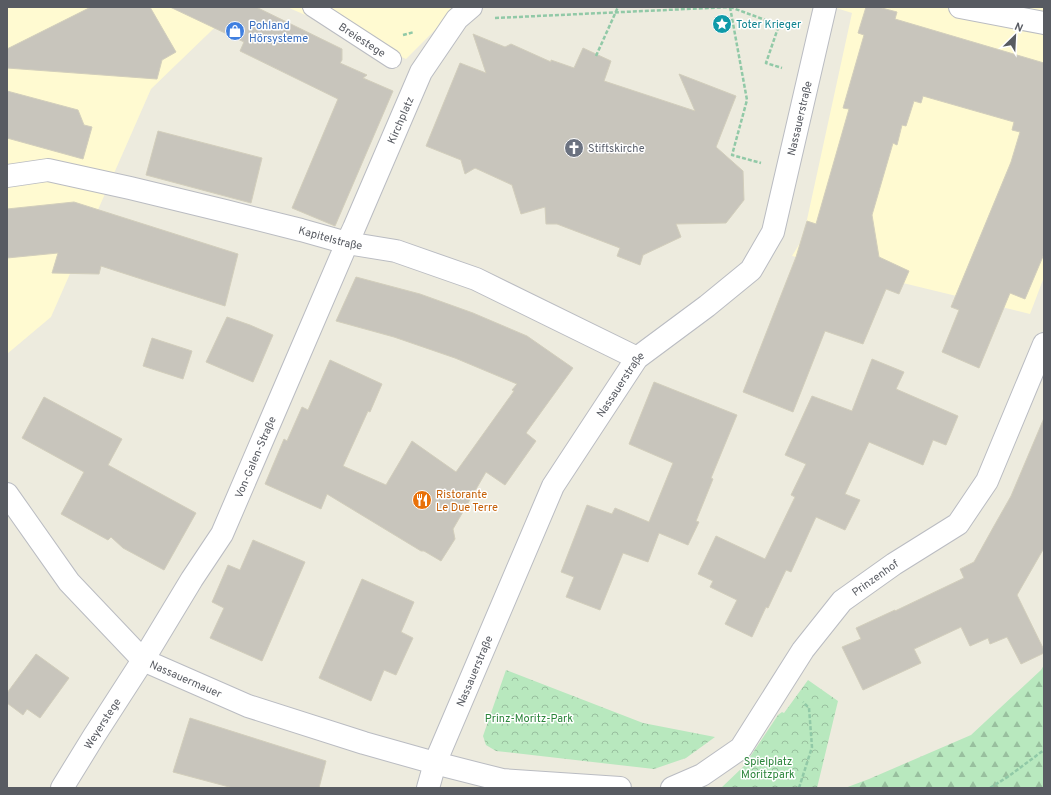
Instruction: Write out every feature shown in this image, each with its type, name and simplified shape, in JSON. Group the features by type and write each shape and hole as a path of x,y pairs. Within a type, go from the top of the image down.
{"street":[{"name":"Nassauerstraße","path":"428,788 434,763 553,486 637,358 707,306 751,270 773,232 825,7"},
{"path":"960,7 1044,23"},
{"name":"Kirchplatz","path":"347,243 421,72 464,13"},
{"name":"Kapitelstraße","path":"7,176 48,170 130,188 301,230 347,243 396,251 476,279 637,358"},
{"name":"Von-Galen-Straße","path":"143,660 192,578 222,534 347,243"},
{"name":"Prinzenhof","path":"672,788 702,775 741,748 803,650 842,602 894,564 958,524 987,481 1044,344"},
{"name":"Nassauermauer","path":"7,494 69,582 143,660 248,706 434,763"},
{"name":"Weyerstege","path":"62,788 143,660"},
{"path":"434,763 502,780 620,788"}],"lane":[{"name":"Breiestege","path":"312,7 392,59"}],"path":[{"path":"596,56 618,7"},
{"path":"730,7 747,100 732,155"},
{"path":"464,13 616,13 730,7 779,24 766,63"},
{"path":"783,682 809,708 812,746 799,788"},
{"path":"990,788 1044,750"}],"shaded area":[{"path":"7,7 236,7 151,89 51,317 7,354"},
{"path":"287,7 458,7 406,59"},
{"path":"833,7 1044,7 1044,277 1030,314 792,256 803,238 852,13"}],"green space":[{"path":"1044,665 1044,788 845,788 971,735 1041,670"},
{"name":"Prinz-Moritz-Park","path":"506,670 643,723 715,737 686,758 654,769 496,751 486,745 483,736"},
{"name":"Spielplatz Moritzpark","path":"808,680 838,701 817,788 721,788 744,766 778,715 782,712 784,713"}],"building":[{"path":"91,7 150,7 176,52 162,60 157,79 7,68 7,49"},
{"path":"170,7 256,7 342,49 342,60 340,63 367,75 363,78 393,91 335,226 292,208 338,99 240,51 244,42"},
{"path":"866,7 878,7 897,12 895,19 1044,63 1044,254 1025,299 1010,293 979,368 942,352 959,310 951,307 1011,162 1020,132 1012,130 1014,122 923,96 921,103 914,101 906,126 902,125 897,145 893,143 872,215 879,257 909,271 899,294 886,289 863,344 825,331 793,412 743,392 796,257 807,221 816,224 849,109 843,108 864,35 858,33"},
{"name":"Stiftskirche","path":"473,34 505,47 511,44 551,62 551,60 574,68 583,48 611,61 604,81 695,111 679,74 736,96 716,147 743,171 744,200 726,223 676,224 681,237 643,255 640,265 617,256 620,248 557,224 546,224 545,207 521,214 512,185 475,168 465,174 461,160 426,146 460,63 486,73"},
{"path":"7,91 78,110 84,125 92,127 83,159 7,138"},
{"path":"158,131 262,158 251,203 146,175"},
{"path":"74,202 238,254 225,306 101,266 99,274 52,273 58,253 7,258 7,209"},
{"path":"356,277 420,294 473,313 527,336 573,368 526,433 536,441 505,485 486,472 453,529 455,539 441,561 424,551 421,551 327,494 321,509 265,484 284,439 287,441 302,407 308,410 330,360 382,384 343,466 386,485 412,441 456,472 514,391 512,390 517,384 455,358 394,337 336,321"},
{"path":"227,317 273,335 253,382 206,362"},
{"path":"152,338 192,351 183,379 143,366"},
{"path":"872,359 904,372 896,389 958,416 946,445 933,440 923,465 869,442 845,494 860,500 845,530 816,517 791,572 786,570 752,637 725,624 737,600 710,587 713,581 698,574 716,536 765,559 795,497 791,495 806,464 785,455 812,396 852,411"},
{"path":"654,382 737,415 711,478 713,479 696,521 699,522 688,545 659,533 648,562 623,553 600,610 566,597 574,577 561,572 587,505 612,514 615,508 649,522 673,463 629,444"},
{"path":"44,397 122,439 108,465 196,513 164,570 123,548 111,537 108,540 61,514 84,472 22,438"},
{"path":"1044,418 1044,548 1017,595 1044,650 1044,653 1021,664 1007,637 990,644 988,638 970,646 961,627 914,649 921,663 863,690 842,647 861,639 856,628 964,578 960,569 974,562 1011,496"},
{"path":"253,540 305,562 262,661 210,638 224,608 212,602 228,565 240,570"},
{"path":"362,579 414,602 401,632 413,638 396,675 384,670 371,701 319,678"},
{"path":"36,654 69,678 40,718 27,709 23,715 7,703 7,693"},
{"path":"190,718 326,761 319,788 233,788 173,772"}],"place":[{"name":"Toter Krieger","path":"722,24"},
{"name":"Pohland Hörsysteme","path":"235,31"},
{"name":"Stiftskirche","path":"574,148"},
{"name":"Ristorante Le Due Terre","path":"422,500"}]}
